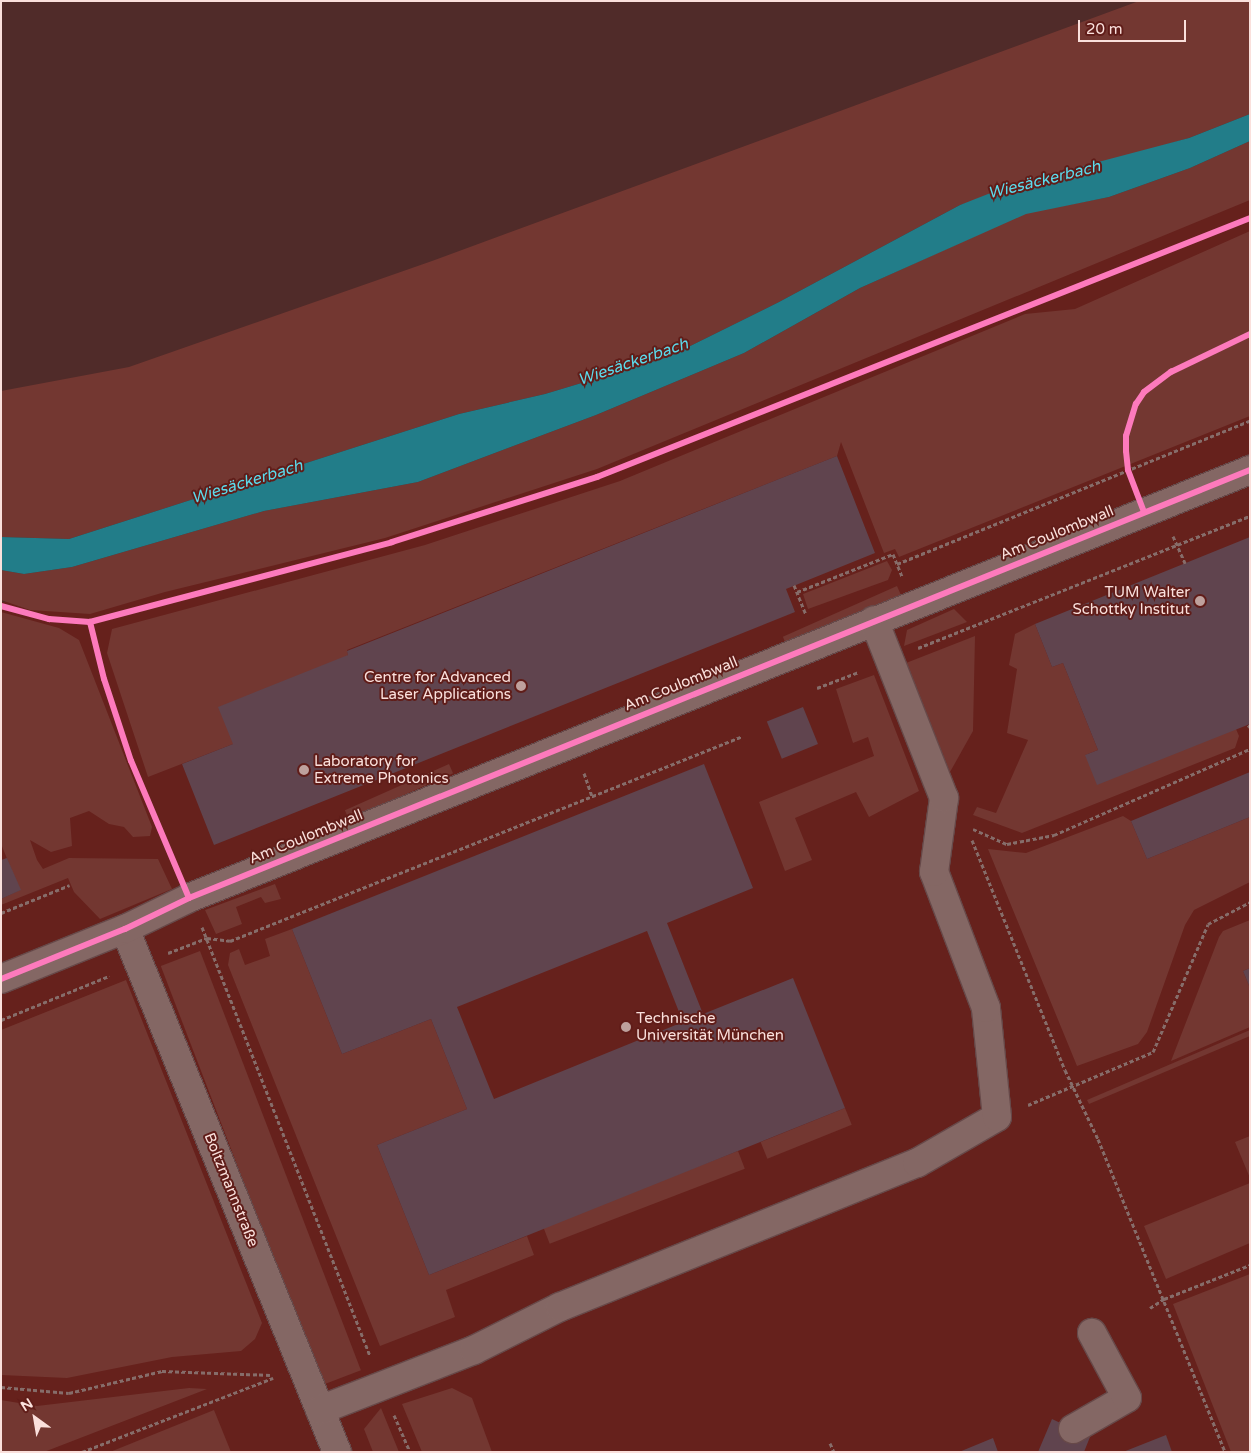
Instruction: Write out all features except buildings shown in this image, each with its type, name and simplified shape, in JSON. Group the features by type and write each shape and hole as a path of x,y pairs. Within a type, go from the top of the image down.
{"street":[{"name":"Am Coulombwall","path":"1,979 125,929 189,898 874,620 1250,470"},
{"path":"320,1410 474,1350 560,1307 918,1163 997,1118 986,1008 934,872 944,798 874,620"},
{"name":"Boltzmannstraße","path":"125,929 337,1452"},
{"path":"1073,1429 1127,1398 1092,1333"}],"path":[{"path":"797,592 893,554 897,564 1250,421"},
{"path":"817,688 1250,516"},
{"path":"794,585 804,608"},
{"path":"1,1020 207,938 230,941 743,736"},
{"path":"960,823 1007,844 1054,835 1250,748"},
{"path":"944,798 975,844 1073,1086 1098,1139 1164,1299 1225,1452"},
{"path":"1,913 70,885"},
{"path":"189,898 207,938 382,1387 410,1452"},
{"path":"997,1118 1153,1052 1208,924 1250,902"},
{"path":"1150,1308 1164,1299 1250,1265"},
{"path":"1,1387 69,1393 162,1371 280,1375 82,1452"},
{"path":"830,1443 834,1452"}],"shaded area":[{"path":"1139,1 1250,1 1250,114 1189,138 960,205 779,302 668,357 545,394 459,414 69,539 1,537 1,391 129,367 432,261"},
{"path":"1250,141 1250,200 597,469 385,538 165,592 90,614 30,610 1,600 1,570 24,574 72,567 264,511 418,482 596,415 744,353 860,288 1026,213 1109,197 1190,168"},
{"name":"Technische Universität München","path":"1250,185 1250,1452 1,1452 1,602 67,601 596,454"},
{"path":"1250,231 1250,416 899,557 895,549 884,553 841,442 837,456 347,650 348,655 233,744 148,777 107,653 112,629 425,545 620,481 1025,314 1075,309"},
{"path":"887,561 892,570 888,580 808,609 803,594"},
{"path":"897,586 901,595 787,646 783,637"},
{"path":"954,609 967,622 904,646 907,630"},
{"path":"1,612 59,628 79,640 152,827 150,836 133,837 124,827 109,824 89,811 70,818 72,846 51,852 30,840 37,860 43,869 69,858 158,859 172,889 100,919 74,892 68,878 1,905 1,899 20,890 1,844"},
{"path":"1035,624 1052,667 1063,663 1098,750 1085,755 1236,729 1239,736 1235,748 1022,833 973,815 977,807 996,813 1028,740 1007,733 1017,669 1009,665 1015,634"},
{"path":"975,636 973,731 950,772 906,663"},
{"path":"874,675 919,791 869,817 856,792 795,818 812,860 785,871 759,802 874,756 868,737 853,743 836,689"},
{"path":"449,764 453,773 349,820 345,810"},
{"path":"1123,816 1131,821 1147,859 1250,817 1250,882 1194,910 1185,925 1147,1032 1138,1044 1077,1066 988,849 1026,853"},
{"path":"275,884 281,899 265,903 261,897 236,907 242,924 216,934 205,910"},
{"path":"1250,920 1250,968 1243,971 1250,988 1250,1027 1171,1061 1219,937 1223,931"},
{"path":"292,929 342,1054 431,1019 467,1109 377,1145 429,1275 527,1236 534,1255 446,1290 455,1317 380,1346 228,965 230,953 239,949 245,965 270,956 265,939"},
{"path":"200,951 361,1370 322,1385 161,966"},
{"path":"126,980 262,1323 255,1339 241,1351 172,1357 67,1378 1,1375 1,1030"},
{"path":"1250,1030 1250,1036 1089,1104 1087,1100"},
{"path":"845,1108 852,1125 767,1159 761,1142"},
{"path":"1250,1136 1250,1178 1235,1142"},
{"path":"738,1151 745,1169 550,1244 543,1226"},
{"path":"1250,1183 1250,1243 1166,1279 1144,1226"},
{"path":"1250,1274 1250,1452 1231,1452 1173,1304"},
{"path":"189,1388 207,1389 44,1452 1,1452 1,1400 37,1406"},
{"path":"452,1388 472,1398 492,1452 422,1452 402,1404"},
{"path":"381,1408 399,1452 373,1452 364,1429"},
{"path":"214,1410 231,1452 110,1452"}],"water":[{"name":"Wiesäckerbach","path":"1250,114 1250,141 1190,168 1109,197 1026,214 860,288 744,353 596,415 418,482 264,511 72,567 24,574 1,570 1,537 69,539 459,414 545,394 668,357 779,302 960,205 1011,185 1189,138"}],"cycle path":[{"path":"189,898 131,761 104,679 90,622 392,542 597,477 1250,218"},
{"path":"1144,512 1128,470 1126,451 1126,436 1136,404 1144,392 1171,372 1250,334"},
{"path":"1,979 125,929 189,898 1250,470"},
{"path":"1,606 49,619 90,622"}],"place":[{"name":"TUM Walter Schottky Institut","path":"1200,601"},
{"name":"Centre for Advanced Laser Applications","path":"521,686"},
{"name":"Laboratory for Extreme Photonics","path":"304,770"},
{"name":"Technische Universität München","path":"626,1027"}]}
